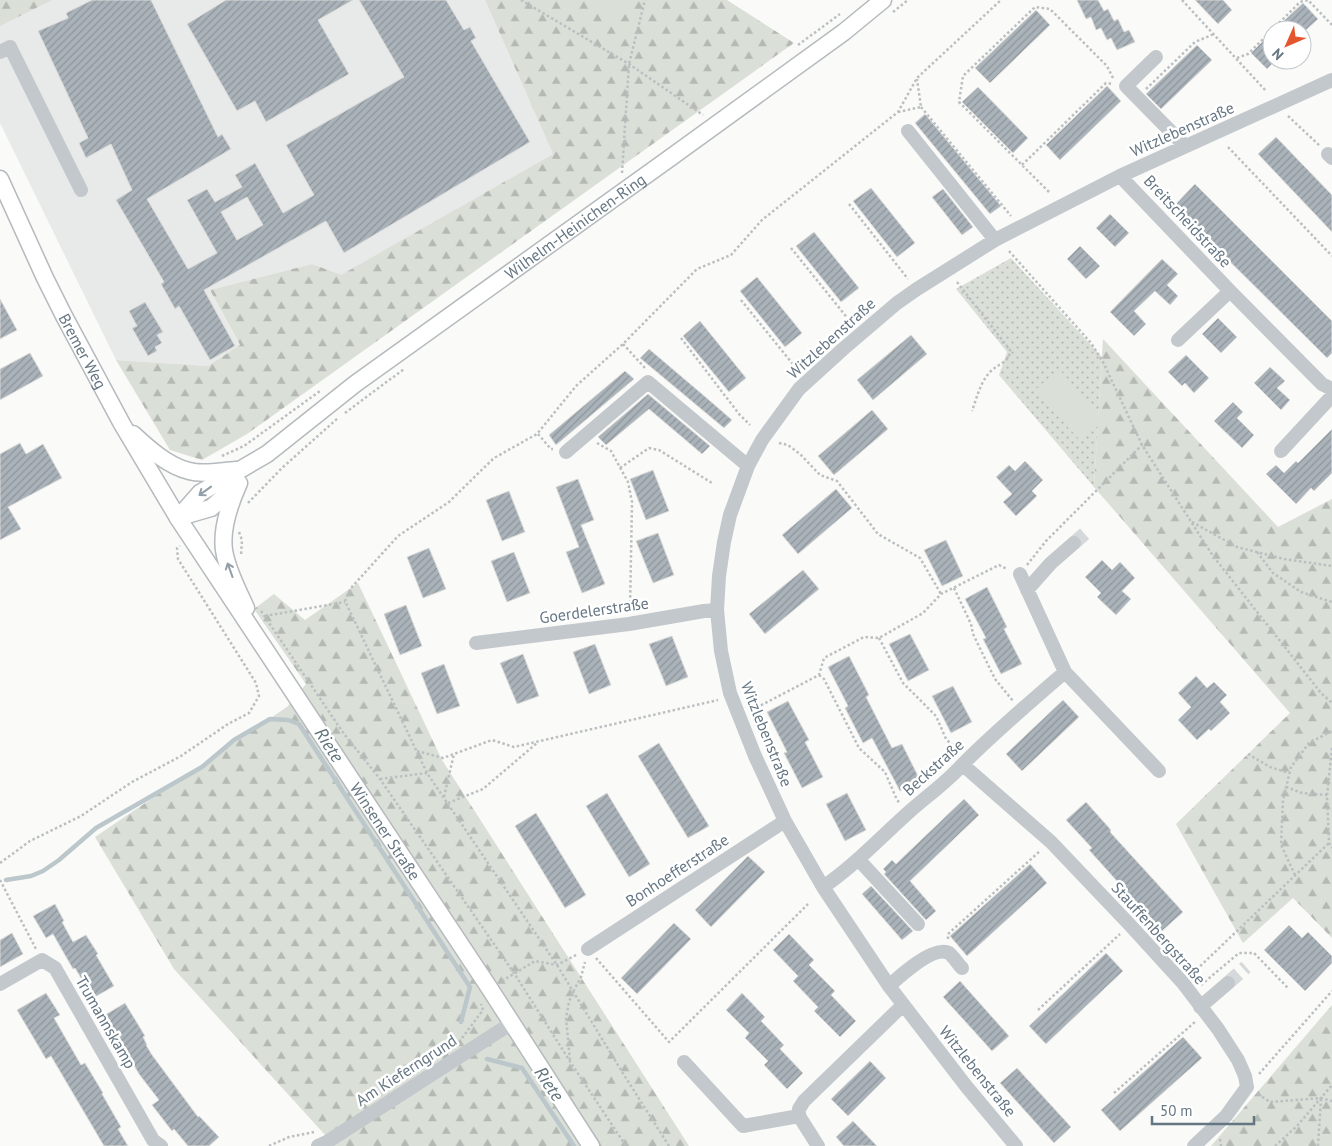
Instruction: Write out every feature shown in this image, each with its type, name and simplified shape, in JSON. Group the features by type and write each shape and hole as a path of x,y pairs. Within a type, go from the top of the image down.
{"main road":[{"name":"Wilhelm-Heinichen-Ring","path":"178,518 200,493 239,477 355,384 844,32 883,0"},
{"name":"Bremer Weg","path":"0,179 45,278 122,424 178,518"},
{"path":"122,424 152,451 170,463 188,471 239,477 224,529 224,550 229,568 263,647"},
{"name":"Winsener Straße","path":"178,518 490,989 591,1146"}],"street":[{"path":"0,52 10,47 80,190"},
{"path":"1156,57 1126,86 1185,146"},
{"name":"Witzlebenstraße","path":"1016,1146 966,1086 889,986 823,887 785,821 755,756 730,694 721,651 717,610 718,576 730,515 748,466 762,440 799,389 897,303 995,240 1120,176 1332,80"},
{"path":"908,131 995,240"},
{"name":"Breitscheidstraße","path":"1120,176 1322,384 1332,389"},
{"name":"Breitscheidstraße","path":"1178,340 1230,291"},
{"path":"566,452 648,382 748,466"},
{"path":"1281,451 1332,396"},
{"path":"1027,590 1051,563 1074,543"},
{"path":"1020,574 1065,672 1159,771"},
{"name":"Goerdelerstraße","path":"476,643 629,624 704,610 717,610"},
{"name":"Beckstraße","path":"823,887 858,859 965,763 1020,710 1065,672"},
{"name":"Stauffenbergstraße","path":"965,763 1051,842 1130,924 1187,988 1218,1029 1238,1060 1245,1076 1247,1087"},
{"name":"Bonhoefferstraße","path":"588,948 785,821"},
{"path":"858,859 918,924"},
{"path":"889,986 930,954 939,952 949,953 962,968"},
{"path":"0,984 42,960"},
{"name":"Trumannskamp","path":"42,960 55,968 153,1144"},
{"path":"1203,1010 1228,983"},
{"path":"818,1146 799,1116 799,1109 812,1092 903,1005"},
{"name":"Am Kieferngrund","path":"318,1146 512,1023"},
{"path":"684,1062 743,1126 799,1116"},
{"path":"1194,1146 1226,1116 1247,1087"}],"path":[{"path":"521,0 629,64 702,115"},
{"path":"622,173 629,64 645,0"},
{"path":"888,16 908,0"},
{"path":"345,602 352,588 398,536 449,502 494,458 537,434 576,386 623,344 697,270 731,255 762,220 898,112 917,78 1001,0"},
{"path":"1182,0 1266,91"},
{"path":"1282,20 1300,2 1308,0 1332,25"},
{"path":"1022,165 1106,83 1117,85 1107,66 1050,9 1035,8 963,76 959,102 1022,165 1049,192"},
{"path":"1138,98 1195,42 1214,34"},
{"path":"1237,58 1248,54 1262,40"},
{"path":"917,78 921,107 1012,217"},
{"path":"898,112 921,107"},
{"path":"1288,116 1330,156"},
{"path":"1228,147 1332,256"},
{"path":"849,204 908,279"},
{"path":"791,248 849,320"},
{"path":"1009,251 1091,343 1103,362 1142,445 1213,556 1321,693 1332,703"},
{"path":"957,282 1010,350 1010,356 1006,362 998,365 990,372 979,388 972,411"},
{"path":"741,300 796,368"},
{"path":"681,338 750,425"},
{"path":"623,344 646,368 648,382"},
{"path":"245,506 282,468 340,417 409,365"},
{"path":"537,434 551,449 566,452"},
{"path":"586,436 611,451 628,482 632,502 629,624"},
{"path":"779,443 788,444 820,475 837,481 878,534 920,558 941,594"},
{"path":"748,712 819,675 824,658 864,637 879,638 923,613 941,594 999,565 1020,574 1046,541 1142,445"},
{"path":"620,468 649,448 659,450 712,483"},
{"path":"1192,522 1238,547 1284,559 1332,566"},
{"path":"237,524 242,540 241,557"},
{"path":"0,863 30,841 81,816 132,782 181,756 228,724 249,713 259,696 256,682 178,559 177,548 192,540"},
{"path":"1257,552 1273,573 1301,592 1332,602"},
{"path":"954,588 971,624 973,634 995,679 1020,710"},
{"path":"265,616 345,602"},
{"path":"345,602 428,773 557,965 670,1146"},
{"path":"260,610 344,734 380,779 514,973 626,1146"},
{"path":"879,638 903,683 936,716 946,739 965,763"},
{"path":"819,675 824,679 859,748 884,772 897,800 909,812"},
{"path":"417,752 443,758 492,740 514,747 718,700"},
{"path":"1295,876 1281,845 1283,800 1289,773 1291,767 1309,743 1332,731"},
{"path":"448,803 483,789 538,742"},
{"path":"1332,748 1327,796 1329,843 1332,848"},
{"path":"444,797 454,754"},
{"path":"1248,754 1270,767 1289,773"},
{"path":"380,779 428,773"},
{"path":"1286,786 1302,793 1327,796"},
{"path":"948,941 948,934 1051,842"},
{"path":"1187,988 1329,843"},
{"path":"0,880 42,960"},
{"path":"588,948 669,1042 808,904"},
{"path":"1038,1010 1130,924"},
{"path":"461,1039 483,1010 478,999 490,989 535,961 557,965 588,948"},
{"path":"571,1063 566,1018 569,1002 581,977 588,948"},
{"path":"1187,988 1239,953 1254,953 1288,988"},
{"path":"1332,991 1247,1087 1270,1102 1321,1098 1332,1102"},
{"path":"1114,1093 1203,1010"},
{"path":"1275,1146 1297,1126 1332,1085"},
{"path":"1318,1146 1321,1098"},
{"path":"269,1146 289,1137 315,1131"}],"shaded area":[{"path":"0,0 485,0 553,154 341,276 312,264 210,290 240,346 208,366 116,360 0,123"}],"green space":[{"path":"0,0 52,0 0,26"},
{"path":"485,0 727,0 794,43 247,434 202,460 170,450 116,360 208,366 240,345 210,290 312,264 341,275 553,154"},
{"path":"591,0 633,0 622,19"},
{"path":"1011,258 1102,357 1094,487 999,375 1007,352 956,289"},
{"path":"1103,339 1278,527 1332,499 1332,938 1293,898 1243,943 1176,824 1290,713 1094,487"},
{"path":"1059,369 1103,419 1080,440 1034,391"},
{"path":"358,583 442,760 689,1146 334,1146 174,969 95,837 287,707 306,684 254,609 274,594 305,620"},
{"path":"1332,1005 1332,1146 1211,1146"}],"building":[{"path":"92,0 151,0 218,137 222,134 231,149 147,199 188,269 217,253 187,200 207,189 215,202 242,187 235,175 255,163 283,213 314,195 286,145 404,77 359,0 446,0 464,30 470,27 476,38 471,41 530,142 344,253 326,221 204,290 235,346 210,360 179,306 175,309 161,284 164,282 116,200 132,190 111,144 86,158 79,143 88,138 38,31 68,18 66,13","holes":["247,197 263,225 237,240 221,212"]},
{"path":"226,0 353,0 318,20 349,74 266,122 255,101 237,111 187,24"},
{"path":"1077,0 1098,0 1104,11 1108,9 1114,21 1118,19 1124,32 1129,30 1135,42 1117,50 1111,38 1107,40 1101,28 1096,30 1091,17 1086,19"},
{"path":"1195,0 1223,0 1232,10 1218,24"},
{"path":"1303,3 1318,19 1312,24 1312,20 1285,20"},
{"path":"1036,10 1050,25 990,83 975,68"},
{"path":"1262,42 1262,64 1251,53"},
{"path":"1197,45 1212,60 1161,109 1146,94"},
{"path":"1107,86 1121,101 1060,160 1046,145"},
{"path":"978,87 1028,138 1013,153 962,102"},
{"path":"925,114 1001,206 990,214 915,123"},
{"path":"1276,137 1332,195 1332,232 1258,154"},
{"path":"1195,184 1332,321 1332,353 1327,358 1174,206"},
{"path":"871,188 915,243 897,257 853,201"},
{"path":"943,189 973,227 962,235 932,197"},
{"path":"1110,214 1129,233 1115,247 1096,228"},
{"path":"814,232 859,288 841,302 796,246"},
{"path":"1080,246 1100,266 1086,279 1067,259"},
{"path":"1162,259 1178,274 1167,285 1178,296 1170,305 1155,291 1134,311 1146,324 1134,336 1110,312"},
{"path":"757,277 802,333 785,347 740,291"},
{"path":"0,299 17,330 0,339"},
{"path":"145,302 163,332 157,335 162,343 155,347 157,351 148,356 132,328 137,326 129,311"},
{"path":"1218,318 1237,337 1221,353 1202,334"},
{"path":"700,321 746,378 729,392 683,336"},
{"path":"911,335 927,354 873,400 857,380"},
{"path":"649,349 732,420 724,428 640,358"},
{"path":"30,353 43,376 0,400 0,369"},
{"path":"1186,355 1209,378 1194,393 1185,383 1182,386 1168,372"},
{"path":"1270,367 1285,381 1277,388 1290,400 1281,410 1254,383"},
{"path":"625,371 634,379 556,445 549,435"},
{"path":"648,394 710,446 702,454 649,409 606,445 598,437"},
{"path":"1233,402 1243,412 1237,418 1254,435 1242,448 1214,421"},
{"path":"872,410 888,429 834,475 818,456"},
{"path":"1332,429 1332,473 1314,491 1311,488 1296,504 1266,474 1276,465 1284,473 1296,461 1298,463"},
{"path":"20,443 26,454 43,444 62,478 8,507 21,529 0,540 0,454"},
{"path":"1025,461 1043,480 1032,491 1037,496 1016,516 1003,502 1012,494 996,477 1009,465 1015,471"},
{"path":"653,470 669,511 646,520 630,479"},
{"path":"578,479 594,520 581,525 605,584 582,593 566,552 579,547 556,487"},
{"path":"836,489 852,508 798,554 782,535"},
{"path":"509,491 525,532 502,541 486,500"},
{"path":"658,533 674,575 653,583 636,541"},
{"path":"946,540 963,576 942,586 924,550"},
{"path":"429,548 446,589 423,598 407,557"},
{"path":"514,552 530,593 507,602 491,561"},
{"path":"1102,560 1112,570 1120,562 1135,578 1122,591 1131,599 1116,615 1097,597 1101,593 1085,577"},
{"path":"803,570 819,589 765,634 749,614"},
{"path":"987,587 1007,627 1004,629 1022,664 1001,674 983,639 986,638 965,599"},
{"path":"406,605 422,646 400,655 384,614"},
{"path":"910,634 929,670 908,681 889,644"},
{"path":"672,636 688,677 666,686 649,644"},
{"path":"595,644 611,685 589,694 573,652"},
{"path":"523,654 539,696 517,704 500,663"},
{"path":"849,656 869,695 866,697 892,748 902,744 920,780 900,791 872,738 863,743 845,708 848,706 828,667"},
{"path":"444,664 460,706 437,714 421,673"},
{"path":"1196,676 1207,688 1214,682 1227,695 1220,702 1230,713 1211,731 1209,729 1197,740 1178,720 1191,707 1178,693"},
{"path":"953,686 972,722 951,733 932,696"},
{"path":"1063,700 1079,717 1022,771 1006,754"},
{"path":"788,701 809,740 805,742 823,777 802,788 784,753 787,752 767,712"},
{"path":"659,743 709,826 688,838 638,756"},
{"path":"607,793 650,864 629,877 586,806"},
{"path":"847,793 866,830 845,841 826,804"},
{"path":"964,799 979,815 910,881 936,911 926,920 884,874 886,872 883,869 892,860 896,864"},
{"path":"1086,802 1111,830 1110,832 1183,912 1162,931 1089,850 1092,848 1066,820"},
{"path":"536,813 586,895 565,908 515,826"},
{"path":"748,856 765,872 711,927 695,910"},
{"path":"1030,864 1047,883 967,956 950,936"},
{"path":"871,886 913,931 902,940 862,894"},
{"path":"55,904 73,942 86,935 114,986 93,998 75,968 73,969 53,934 46,938 33,916"},
{"path":"674,923 691,939 637,994 621,978"},
{"path":"1289,925 1302,938 1308,932 1332,956 1332,963 1305,991 1264,950"},
{"path":"12,933 23,954 0,967 0,940"},
{"path":"789,934 814,960 809,965 835,991 831,995 856,1021 840,1037 814,1011 818,1007 793,981 798,976 773,950"},
{"path":"1106,953 1123,971 1046,1044 1029,1026"},
{"path":"960,981 1009,1036 992,1051 943,997"},
{"path":"46,993 60,1015 54,1018 81,1065 85,1063 103,1093 121,1127 118,1129 128,1146 104,1146 51,1056 46,1059 17,1010"},
{"path":"742,993 765,1017 761,1021 784,1045 780,1049 803,1073 787,1089 764,1065 768,1061 745,1038 749,1033 726,1010"},
{"path":"125,1003 145,1036 143,1037 152,1055 198,1117 219,1137 209,1146 188,1146 174,1129 172,1131 152,1105 159,1100 139,1074 105,1015"},
{"path":"1183,1037 1202,1058 1120,1131 1101,1110"},
{"path":"870,1061 886,1078 848,1116 831,1099"},
{"path":"1017,1068 1071,1127 1054,1143 1000,1083"},
{"path":"853,1121 877,1146 844,1146 836,1137"}],"waterway":[{"name":"Riete","path":"6,880 31,876 43,871 59,860 96,828 202,767 234,740 270,719 288,720 299,724 470,987 461,1022"},
{"name":"Riete","path":"487,1059 522,1068 574,1146"}],"tunnel":[{"path":"1074,543 1089,530"},
{"path":"1228,983 1246,967"}]}
